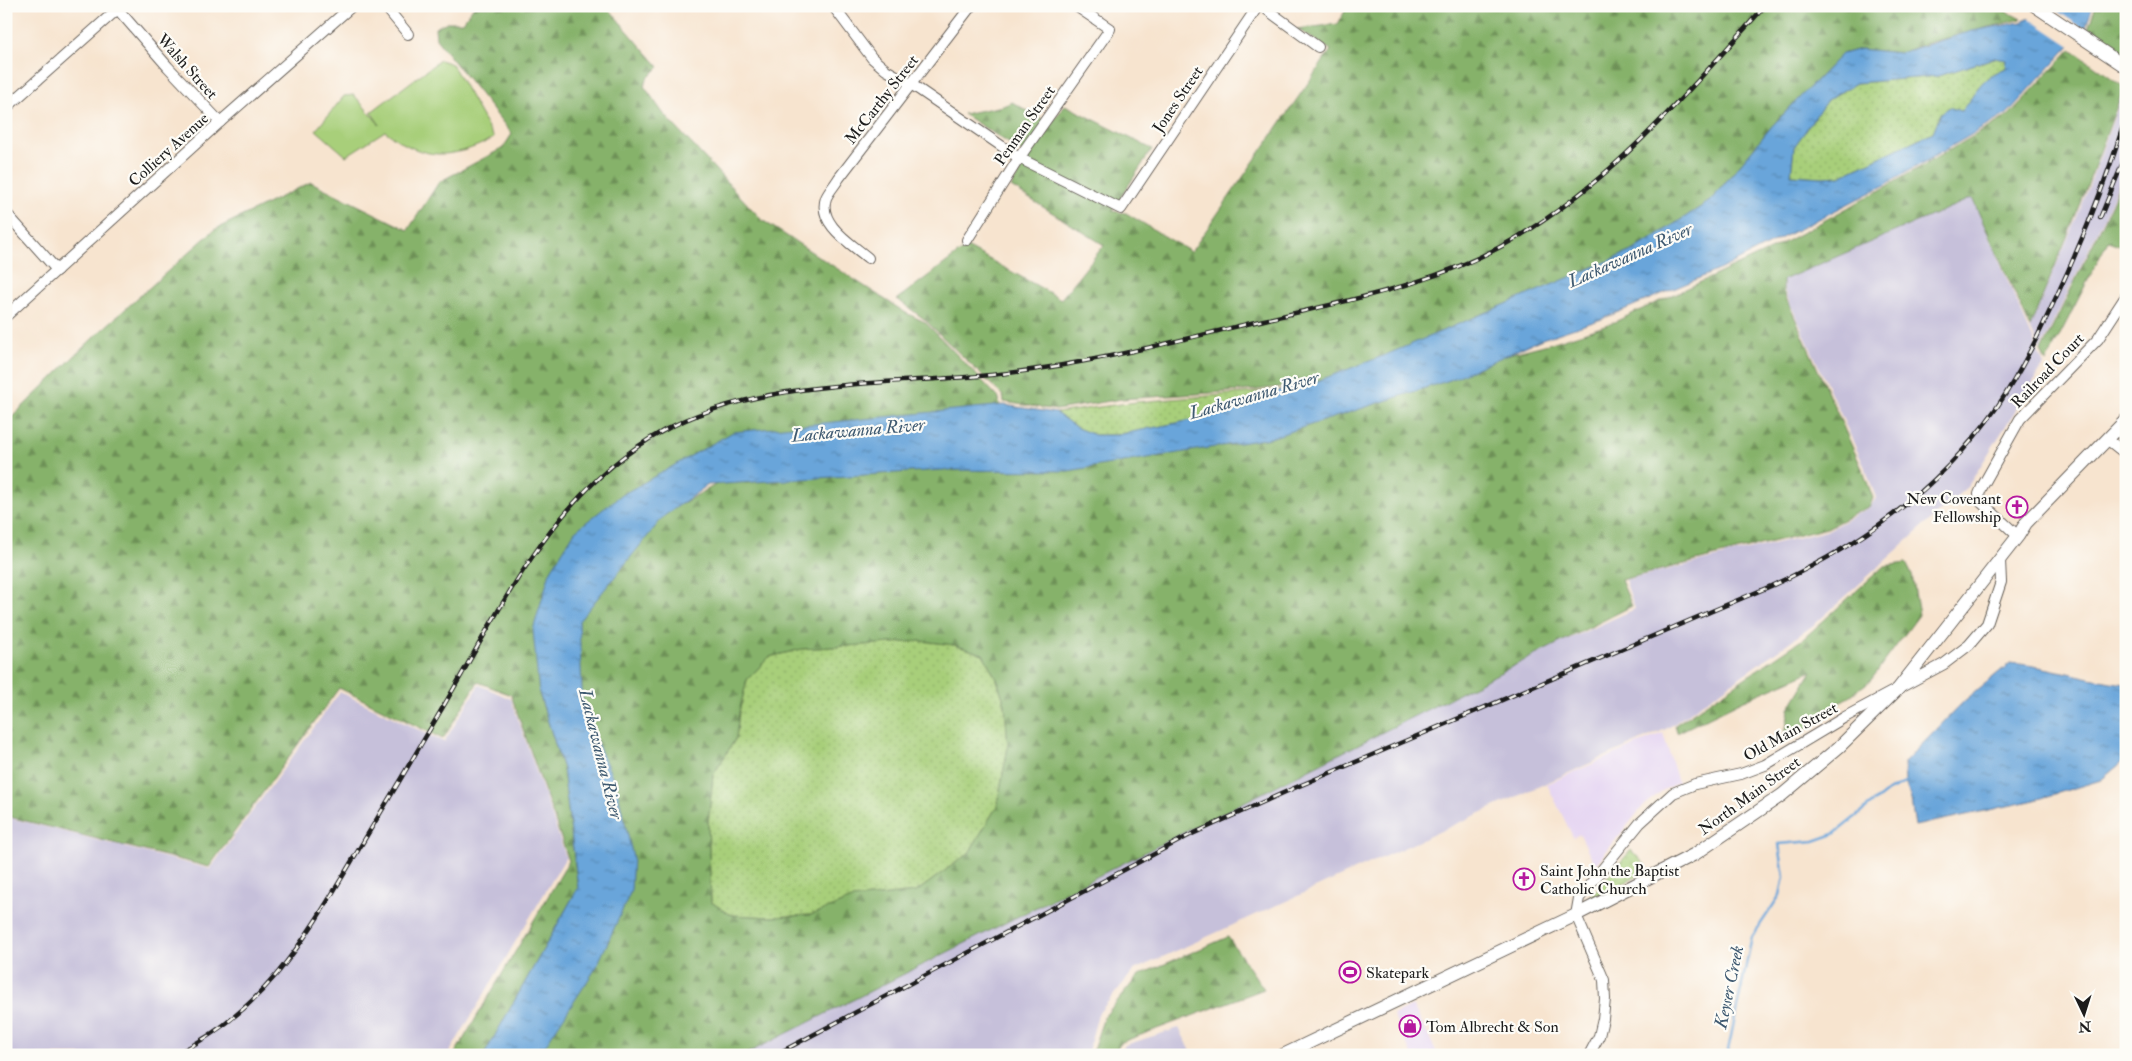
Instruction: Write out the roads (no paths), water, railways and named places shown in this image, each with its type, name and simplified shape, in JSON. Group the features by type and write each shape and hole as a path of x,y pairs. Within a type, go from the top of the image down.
{"main road":[{"path":"2035,6 2126,67"},
{"name":"North Main Street","path":"1283,1055 1576,915 1695,854 1782,795 1839,747 1898,689 2000,560 2026,523 2126,420"}],"street":[{"name":"Colliery Avenue","path":"6,316 220,122 352,6"},
{"path":"385,6 408,34"},
{"path":"833,6 872,58 886,70 912,84 1019,158"},
{"name":"McCarthy Street","path":"868,258 831,225 826,215 826,198 839,178 971,6"},
{"name":"Penman Street","path":"967,240 1019,158 1110,29 1076,6"},
{"path":"1260,6 1318,47"},
{"name":"Jones Street","path":"1019,158 1121,209 1260,6"},
{"name":"Walsh Street","path":"118,7 220,122"},
{"path":"6,108 118,7"},
{"path":"6,213 57,270"},
{"name":"Railroad Court","path":"2018,536 1981,502 1980,494 1982,487 2020,419 2098,339 2126,296"},
{"path":"2107,440 2126,454"},
{"name":"Old Main Street","path":"1576,915 1579,898 1640,824 1673,793 1695,784 1741,774 1765,764 1845,717 1944,664 1969,645 1987,624 2001,582 2000,560"},
{"path":"1576,915 1604,980 1603,1018 1598,1036 1589,1055"}],"water":[{"name":"Lackawanna River","path":"2042,6 2093,6 2085,29 2007,114 1885,185 1721,269 1602,319 1542,339 1450,380 1270,438 1068,471 942,470 708,485 664,516 579,621 583,712 616,785 633,857 631,891 596,968 539,1055 484,1055 578,888 563,769 539,693 533,630 550,572 575,531 620,496 733,432 1004,405 1056,413 1077,428 1095,435 1116,435 1197,419 1226,407 1281,390 1312,383 1383,356 1634,250 1710,201 1772,126 1842,54 1860,49 1900,53 1972,31 2021,22 2030,18","holes":["1994,58 2007,60 2006,68 1984,81 1961,111 1950,107 1941,113 1933,132 1840,176 1791,175 1794,147 1827,100 1856,83 1938,76"]},
{"path":"2010,663 2126,684 2126,759 2101,780 2035,800 1915,826 1910,794 1905,783 1904,763 1963,702"}],"waterway":[{"name":"Keyser Creek","path":"1727,1055 1752,937 1780,895 1784,877 1779,844 1814,841 1834,834 1888,791 1905,783"}],"railway":[{"path":"174,1055 205,1038 232,1019 256,997 297,948 350,864 517,579 567,512 595,481 627,454 663,431 700,414 740,402 781,393 823,387 991,375 1090,360 1359,298 1430,277 1464,264 1497,249 1529,230 1595,182 1683,97 1765,6"},
{"path":"775,1055 1190,835 1292,789 1771,586 1837,552 1867,533 1897,512 1950,464 1975,437 2006,394 2037,337 2077,250 2103,185 2126,117"},
{"path":"2100,218 2126,155"}],"place":[{"name":"New Covenant Fellowship","path":"2017,507"},
{"name":"Saint John the Baptist Catholic Church","path":"1524,879"},
{"name":"Skatepark","path":"1350,972"},
{"name":"Tom Albrecht & Son","path":"1410,1026"}]}
